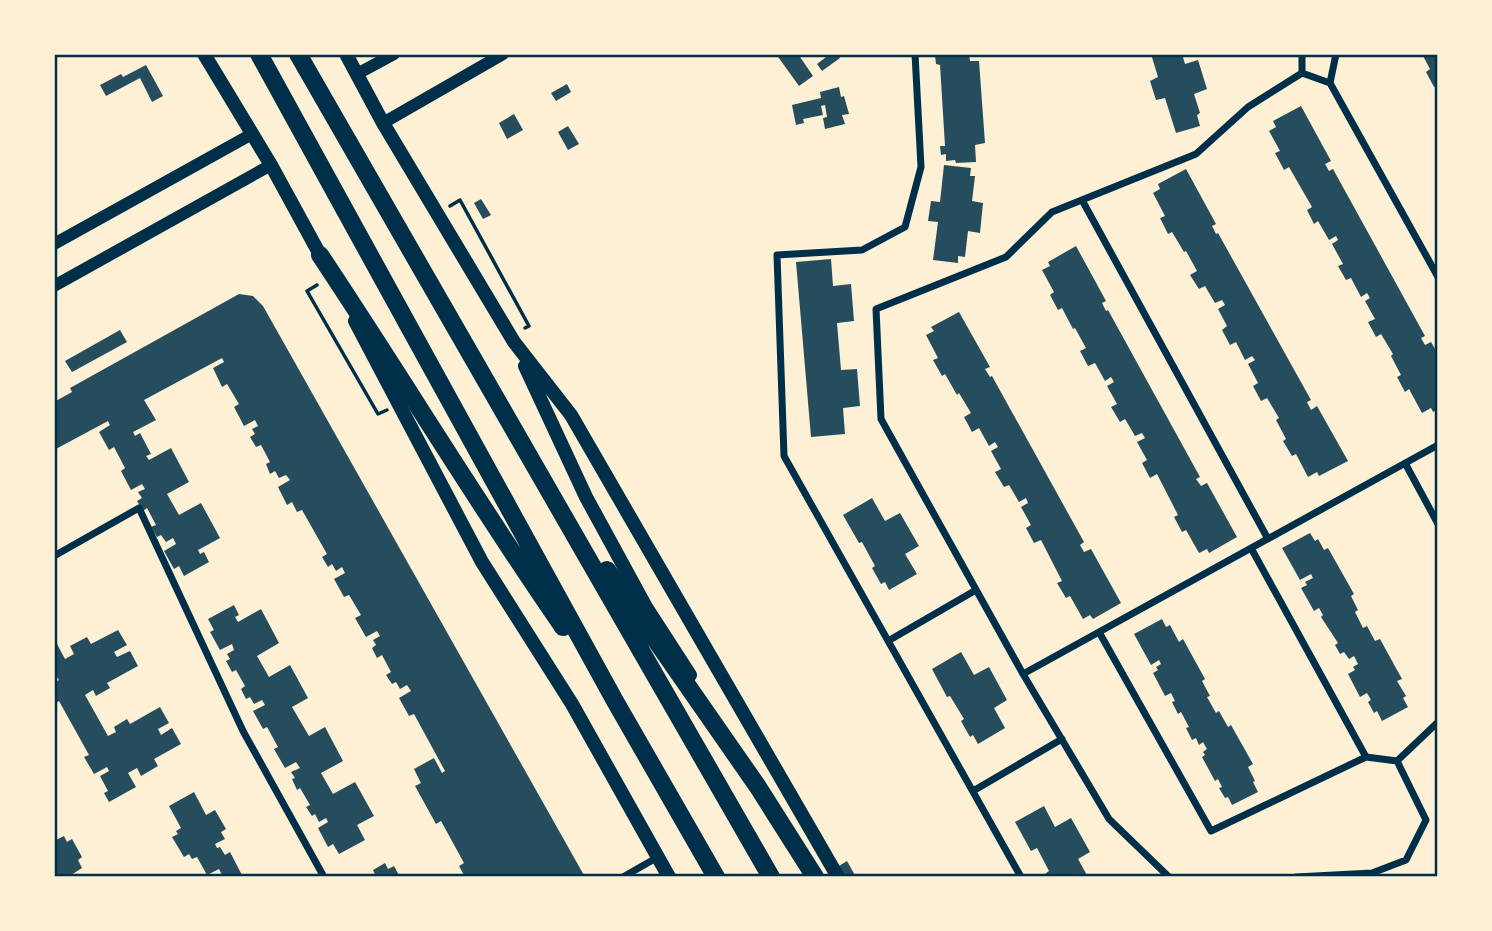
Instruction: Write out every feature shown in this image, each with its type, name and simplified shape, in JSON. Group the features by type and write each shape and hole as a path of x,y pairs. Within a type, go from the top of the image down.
{"highway":[{"path":"259,54 615,701 716,877"},
{"path":"298,54 771,877"},
{"path":"320,255 513,555 615,701"},
{"path":"541,474 758,787 815,877"}],"main road":[{"path":"204,54 271,164 482,562 572,704 669,877"},
{"path":"346,54 383,123 514,342 586,497 646,607 758,787"},
{"path":"514,342 571,415 838,877"}],"street":[{"path":"357,74 394,54"},
{"path":"383,123 503,54"},
{"path":"915,54 922,166 905,228 862,250 777,255 783,456 1021,877"},
{"path":"1302,54 1302,73"},
{"path":"1336,54 1330,83 1438,277"},
{"path":"1302,73 1330,83"},
{"path":"1169,877 1109,819 1023,674 881,419 876,309 1006,257 1052,212 1196,154 1248,107 1302,73"},
{"path":"54,244 252,134"},
{"path":"54,286 271,164"},
{"path":"1082,200 1268,539"},
{"path":"1023,674 1438,445"},
{"path":"1405,463 1438,524"},
{"path":"54,556 139,508 243,731 324,877"},
{"path":"1251,548 1366,757"},
{"path":"888,641 976,590"},
{"path":"1099,632 1211,831 1366,757 1397,761"},
{"path":"1397,761 1438,722"},
{"path":"973,791 1062,739"},
{"path":"1296,877 1372,873 1406,860 1426,820 1397,761"},
{"path":"623,877 659,857"}],"path":[{"path":"460,200 529,326"},
{"path":"307,291 378,414"}],"building":[{"path":"776,54 798,54 813,76 799,86"},
{"path":"830,54 837,54 840,58 822,71 817,64"},
{"path":"969,54 970,61 979,61 985,143 975,145 976,162 946,161 946,154 941,155 940,146 945,146 940,65 936,64 935,56"},
{"path":"1151,54 1182,54 1185,64 1198,60 1207,89 1194,94 1200,113 1197,115 1200,126 1176,133 1165,98 1156,100 1150,81 1158,77"},
{"path":"1422,54 1438,54 1438,84 1434,87 1426,72 1430,69"},
{"path":"146,65 163,96 152,102 140,78 106,96 100,85"},
{"path":"567,84 571,92 556,101 551,93"},
{"path":"839,87 849,114 842,115 845,124 825,129 825,105 821,106 823,115 803,119 804,123 796,125 792,105 821,98 820,92"},
{"path":"1301,106 1331,161 1325,164 1329,171 1333,169 1425,336 1421,338 1425,345 1431,342 1438,354 1438,409 1433,412 1431,408 1422,413 1409,389 1405,392 1397,377 1401,375 1391,356 1393,354 1381,334 1376,337 1368,322 1375,319 1365,301 1370,298 1367,293 1361,297 1351,278 1346,280 1338,266 1343,264 1332,244 1338,240 1336,236 1329,240 1318,221 1314,224 1307,210 1312,207 1289,167 1284,170 1275,153 1280,151 1269,131 1276,127 1273,121"},
{"path":"514,114 523,130 507,139 499,123"},
{"path":"568,126 579,144 568,150 558,132"},
{"path":"944,165 971,168 970,176 975,176 972,201 983,203 980,233 968,231 965,257 958,256 958,263 933,260 938,222 928,221 931,201 940,202"},
{"path":"1186,169 1216,224 1212,226 1216,234 1218,233 1311,400 1307,402 1311,410 1317,406 1348,461 1319,476 1317,472 1308,477 1296,454 1292,456 1283,441 1286,439 1276,420 1279,418 1267,398 1261,401 1253,386 1258,383 1248,364 1255,360 1252,356 1245,360 1236,342 1230,345 1222,330 1227,326 1218,309 1225,305 1222,300 1215,303 1205,286 1199,289 1190,275 1197,271 1172,232 1168,234 1160,218 1165,216 1153,193 1160,189 1158,184"},
{"path":"481,199 491,215 483,219 474,203"},
{"path":"1076,246 1106,301 1102,303 1106,311 1108,310 1200,477 1196,479 1201,486 1207,483 1237,537 1209,553 1207,549 1199,553 1186,530 1182,532 1174,517 1178,515 1157,474 1150,478 1142,463 1147,460 1137,442 1145,438 1142,433 1135,436 1125,419 1120,422 1111,407 1117,404 1107,386 1114,382 1111,377 1105,381 1095,363 1088,366 1080,351 1086,348 1062,308 1058,310 1050,295 1054,292 1042,270 1050,266 1048,262"},
{"path":"831,259 833,286 851,284 854,321 837,323 841,370 857,369 860,406 843,408 845,434 811,437 796,262"},
{"path":"239,294 253,296 263,306 585,877 465,877 459,866 464,863 441,821 436,824 415,786 421,783 414,769 434,758 442,773 445,771 414,714 409,716 399,698 411,691 407,685 400,689 396,682 392,684 386,675 391,672 382,655 377,658 372,648 376,645 373,640 380,636 377,631 366,637 355,618 361,615 349,595 344,597 334,579 345,573 342,567 336,571 332,564 328,567 322,557 327,554 302,510 297,512 292,502 287,505 278,487 290,480 286,475 279,478 275,471 270,474 266,464 270,462 261,445 256,447 250,437 255,434 252,429 258,426 255,420 244,426 234,407 239,404 227,384 222,387 213,368 224,362 222,358 144,400 156,420 133,432 135,436 140,433 151,454 146,456 149,460 171,448 189,482 167,494 179,515 201,503 220,538 198,550 200,554 204,552 209,562 184,576 179,566 174,569 164,551 176,544 173,538 166,542 161,535 157,537 151,527 156,525 147,508 143,511 137,501 142,498 138,492 145,489 142,484 131,490 121,471 125,468 114,447 109,450 99,432 110,425 108,421 54,450 54,402 72,392 70,388"},
{"path":"959,312 990,367 985,369 990,377 992,376 1084,542 1080,545 1084,552 1091,549 1121,603 1093,619 1090,615 1083,619 1070,596 1066,598 1057,583 1062,581 1041,540 1034,543 1026,528 1031,525 1021,507 1028,503 1026,498 1019,502 1009,485 1004,487 995,472 1001,469 991,451 998,447 995,442 989,446 979,428 972,432 964,417 971,413 933,360 938,358 926,335 934,331 931,327"},
{"path":"120,330 127,342 72,372 65,361"},
{"path":"872,498 885,521 900,513 919,546 905,554 917,574 889,590 885,582 881,584 862,542 859,543 843,515"},
{"path":"1310,533 1315,541 1318,539 1324,550 1328,548 1354,594 1351,596 1358,610 1355,612 1363,628 1367,626 1375,641 1380,639 1402,679 1397,681 1406,696 1403,698 1408,707 1382,721 1368,702 1371,700 1367,693 1360,697 1348,674 1355,670 1353,667 1358,664 1354,656 1349,659 1344,652 1340,654 1335,645 1338,643 1321,617 1323,615 1319,608 1314,611 1301,588 1313,578 1311,574 1300,580 1282,548"},
{"path":"234,605 239,615 235,617 238,622 261,609 279,643 257,656 269,677 290,665 308,698 292,707 309,736 325,727 343,761 321,773 333,794 355,782 374,816 357,825 365,840 339,854 333,844 328,847 318,828 328,822 326,818 319,822 315,814 312,816 306,807 310,805 300,788 297,790 292,779 295,778 291,772 300,768 296,762 285,768 274,749 278,747 267,727 263,729 253,711 265,705 262,700 254,704 250,697 246,699 241,689 245,686 236,670 232,672 226,661 230,659 227,654 234,650 232,644 220,650 210,632 214,630 208,619"},
{"path":"1162,619 1166,627 1170,625 1179,642 1183,639 1205,679 1202,681 1210,696 1207,697 1228,727 1231,725 1253,764 1248,767 1258,792 1232,805 1228,797 1225,798 1219,788 1222,787 1218,779 1215,781 1202,757 1207,749 1203,742 1199,745 1196,738 1192,740 1186,728 1189,727 1172,702 1175,701 1171,693 1165,696 1153,673 1161,664 1159,660 1151,665 1134,634"},
{"path":"118,630 127,645 114,652 117,657 130,651 138,666 107,683 110,688 96,696 93,690 85,695 108,736 116,732 114,727 127,719 130,724 160,707 169,723 158,729 161,735 172,728 181,744 154,759 158,766 141,776 137,768 128,773 136,787 109,802 104,793 108,791 100,776 109,771 107,767 94,774 84,757 89,755 59,701 54,704 54,683 59,680 54,678 54,646 57,644 65,659 74,654 70,646 87,637 91,644"},
{"path":"961,652 974,675 989,667 1007,700 994,708 1005,728 978,744 973,735 970,737 961,721 964,719 950,696 947,697 932,669"},
{"path":"194,792 206,815 215,810 226,829 221,832 225,839 215,844 225,855 230,852 243,877 223,877 219,869 207,875 197,857 192,859 189,854 184,857 172,837 178,834 176,831 181,828 169,806"},
{"path":"1044,806 1055,827 1071,818 1090,852 1078,859 1088,877 1046,877 1045,874 1049,871 1037,848 1031,851 1015,822"},
{"path":"64,836 67,842 72,839 82,857 78,860 82,868 68,877 54,877 54,841"},
{"path":"847,861 856,877 845,877 839,866"},
{"path":"385,863 388,869 394,866 400,877 376,877 373,870"}]}
